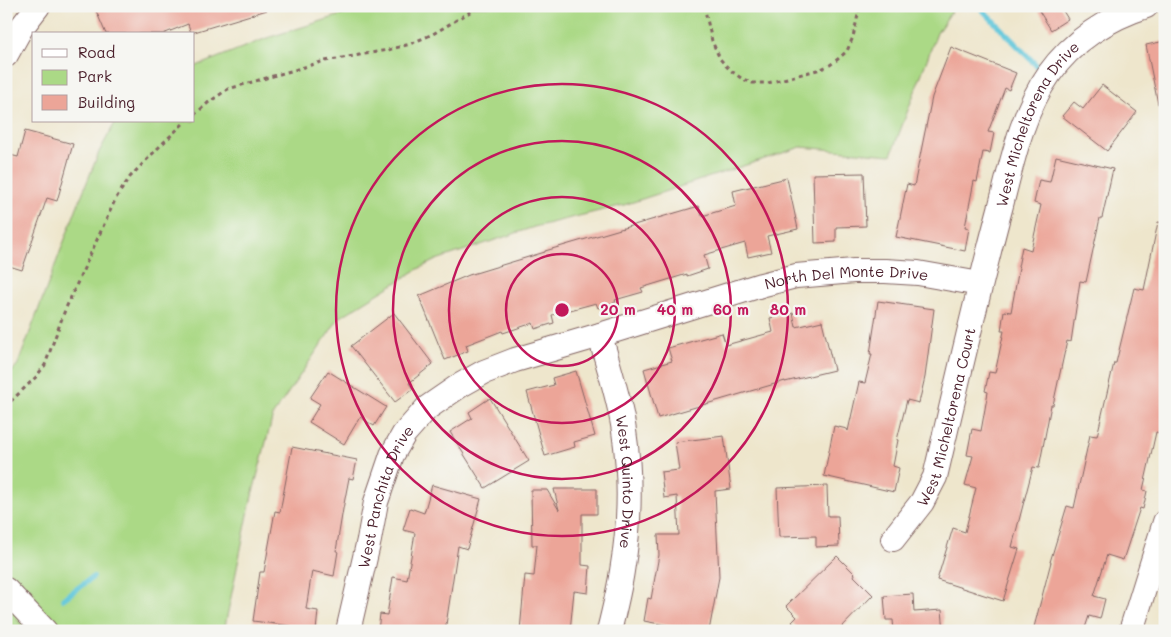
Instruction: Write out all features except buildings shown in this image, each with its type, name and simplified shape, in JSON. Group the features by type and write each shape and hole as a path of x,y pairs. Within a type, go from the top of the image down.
{"street":[{"path":"6,55 38,6"},
{"name":"West Micheltorena Drive","path":"980,284 1021,131 1034,100 1048,75 1067,52 1086,36 1114,19 1146,6"},
{"name":"North Del Monte Drive","path":"459,386 484,372 515,360 796,276 854,271 885,271 918,273 980,284"},
{"name":"West Micheltorena Court","path":"892,539 922,502 935,477 980,284"},
{"name":"West Quinto Drive","path":"600,336 624,429 629,479 626,544 622,573 609,631"},
{"name":"West Panchita Drive","path":"348,631 376,502 392,455 404,434 427,408 459,386"},
{"path":"1131,631 1165,522"},
{"path":"6,590 45,631"}],"path":[{"path":"195,114 228,89 324,61 388,50 410,44 433,34 480,6"},
{"path":"704,6 712,41 720,59 741,78 752,83 768,83 821,69 838,59 847,51 853,37 860,6"},
{"path":"6,408 45,365 65,310 116,198 136,172 185,122"}],"green space":[{"path":"370,6 955,6 937,33 891,155 801,147 624,205 534,227 436,260 418,269 339,318 273,415 251,500 224,631 6,631 6,379 18,364 99,152 115,122 195,122 195,67 267,38"}],"waterway":[{"path":"979,6 1038,67"},
{"path":"63,599 93,577"}]}
